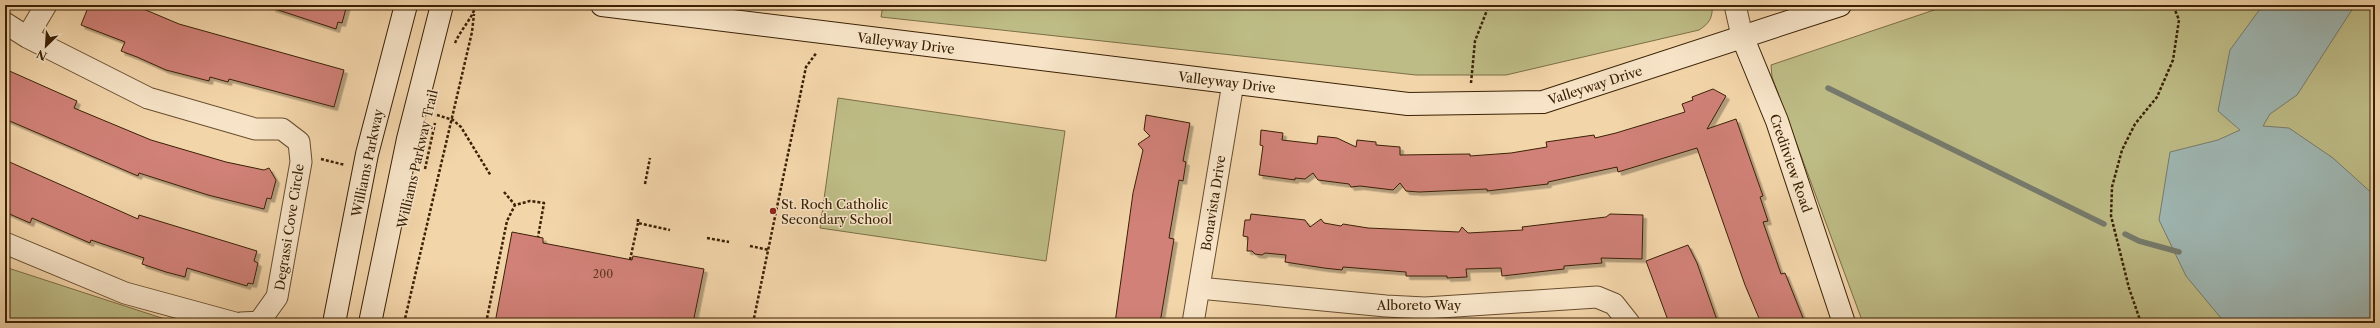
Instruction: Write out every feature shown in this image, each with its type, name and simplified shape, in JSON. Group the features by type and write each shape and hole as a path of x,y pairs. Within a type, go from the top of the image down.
{"street":[{"path":"27,37 46,5"},
{"name":"Williams Parkway","path":"334,323 367,154 406,5"},
{"path":"370,323 408,139 442,5"},
{"name":"Valleyway Drive","path":"602,5 1408,104 1543,102 1840,5"},
{"name":"Creditview Road","path":"1735,5 1742,36 1777,121 1844,323"},
{"name":"Degrassi Cove Circle","path":"5,23 27,37 148,98 255,129 282,129 299,142 301,162 278,297 259,322 241,323"},
{"name":"Bonavista Drive","path":"1193,323 1233,83"},
{"path":"5,243 125,293 235,323"},
{"name":"Alboreto Way","path":"1199,288 1403,315 1433,308 1597,297 1614,304 1629,323"}],"path":[{"path":"404,323 450,120 472,32 476,5"},
{"path":"1469,104 1475,41 1489,5"},
{"path":"2141,323 2129,288 2111,216 2112,187 2122,150 2135,124 2156,97 2173,60 2179,20 2173,5"},
{"path":"453,50 459,33 474,14"},
{"path":"753,323 806,67 831,34"},
{"name":"Williams Parkway Trail","path":"424,173 439,108"},
{"path":"437,115 450,120 461,127 492,176"},
{"path":"645,184 650,158"},
{"path":"301,162 321,159 348,166"},
{"path":"504,192 515,205"},
{"path":"486,323 507,221 515,205 530,201 544,203 538,237"},
{"path":"630,260 638,221 670,230"},
{"path":"707,238 729,242"},
{"path":"750,246 769,250"}],"shaded area":[{"path":"883,5 1712,5 1712,9 1710,19 1706,25 1699,30 1506,75 1416,75 881,17"},
{"path":"1949,5 2375,5 2375,323 1863,323 1772,77 1771,65"},
{"path":"838,98 1065,131 1046,261 820,228"},
{"path":"5,267 177,323 5,323"}],"water":[{"path":"2263,5 2355,5 2297,95 2270,114 2263,126 2289,128 2333,158 2375,196 2375,323 2225,323 2186,276 2159,220 2170,152 2218,140 2240,130 2218,111 2230,50"}],"building":[{"path":"89,5 134,5 179,24 344,70 334,107 229,79 228,82 210,77 209,81 166,70 121,51 125,42 81,25"},
{"path":"273,5 347,5 342,23 338,22 336,29 272,8"},
{"path":"5,69 77,101 74,108 151,140 226,162 264,170 269,168 276,180 271,199 267,198 264,209 208,195 139,173 138,176 5,119"},
{"path":"1713,89 1726,96 1707,129 1736,119 1763,196 1760,197 1768,221 1763,222 1781,274 1785,273 1805,323 1761,323 1745,285 1697,148 1618,172 1617,167 1548,182 1548,184 1487,191 1487,189 1419,192 1406,191 1400,183 1393,190 1360,186 1351,187 1349,184 1318,180 1313,173 1305,179 1295,178 1295,180 1259,175 1263,146 1260,145 1261,130 1283,133 1282,140 1317,144 1318,136 1337,138 1356,147 1357,140 1376,142 1376,145 1400,147 1400,155 1470,154 1470,156 1511,153 1547,147 1546,142 1594,135 1595,138 1685,112 1682,104 1693,100 1692,97"},
{"path":"1146,115 1190,123 1183,161 1186,162 1183,181 1179,180 1169,238 1174,239 1160,323 1115,323 1133,193 1143,150 1138,144 1150,136 1144,130"},
{"path":"5,160 138,219 139,215 257,251 254,261 258,263 253,284 248,283 247,286 187,268 185,277 166,272 142,264 144,258 91,240 90,243 32,218 30,223 5,212"},
{"path":"1251,214 1305,220 1310,227 1321,219 1324,223 1368,228 1459,232 1462,227 1468,233 1523,230 1522,227 1606,217 1610,214 1643,215 1642,259 1601,258 1602,263 1564,266 1564,269 1502,276 1501,268 1466,269 1467,277 1447,278 1447,276 1406,276 1406,272 1343,267 1342,270 1324,268 1285,262 1286,255 1265,253 1262,255 1255,254 1252,251 1247,251 1248,237 1243,236 1245,220 1250,220"},
{"path":"512,232 543,238 543,243 632,260 633,256 704,269 693,323 495,323"},
{"path":"1688,245 1697,263 1718,323 1669,323 1646,261"}],"waterway":[{"path":"1828,88 2104,224"},
{"path":"2125,234 2139,241 2179,252"}],"place":[{"name":"St. Roch Catholic Secondary School","path":"773,211"}]}
